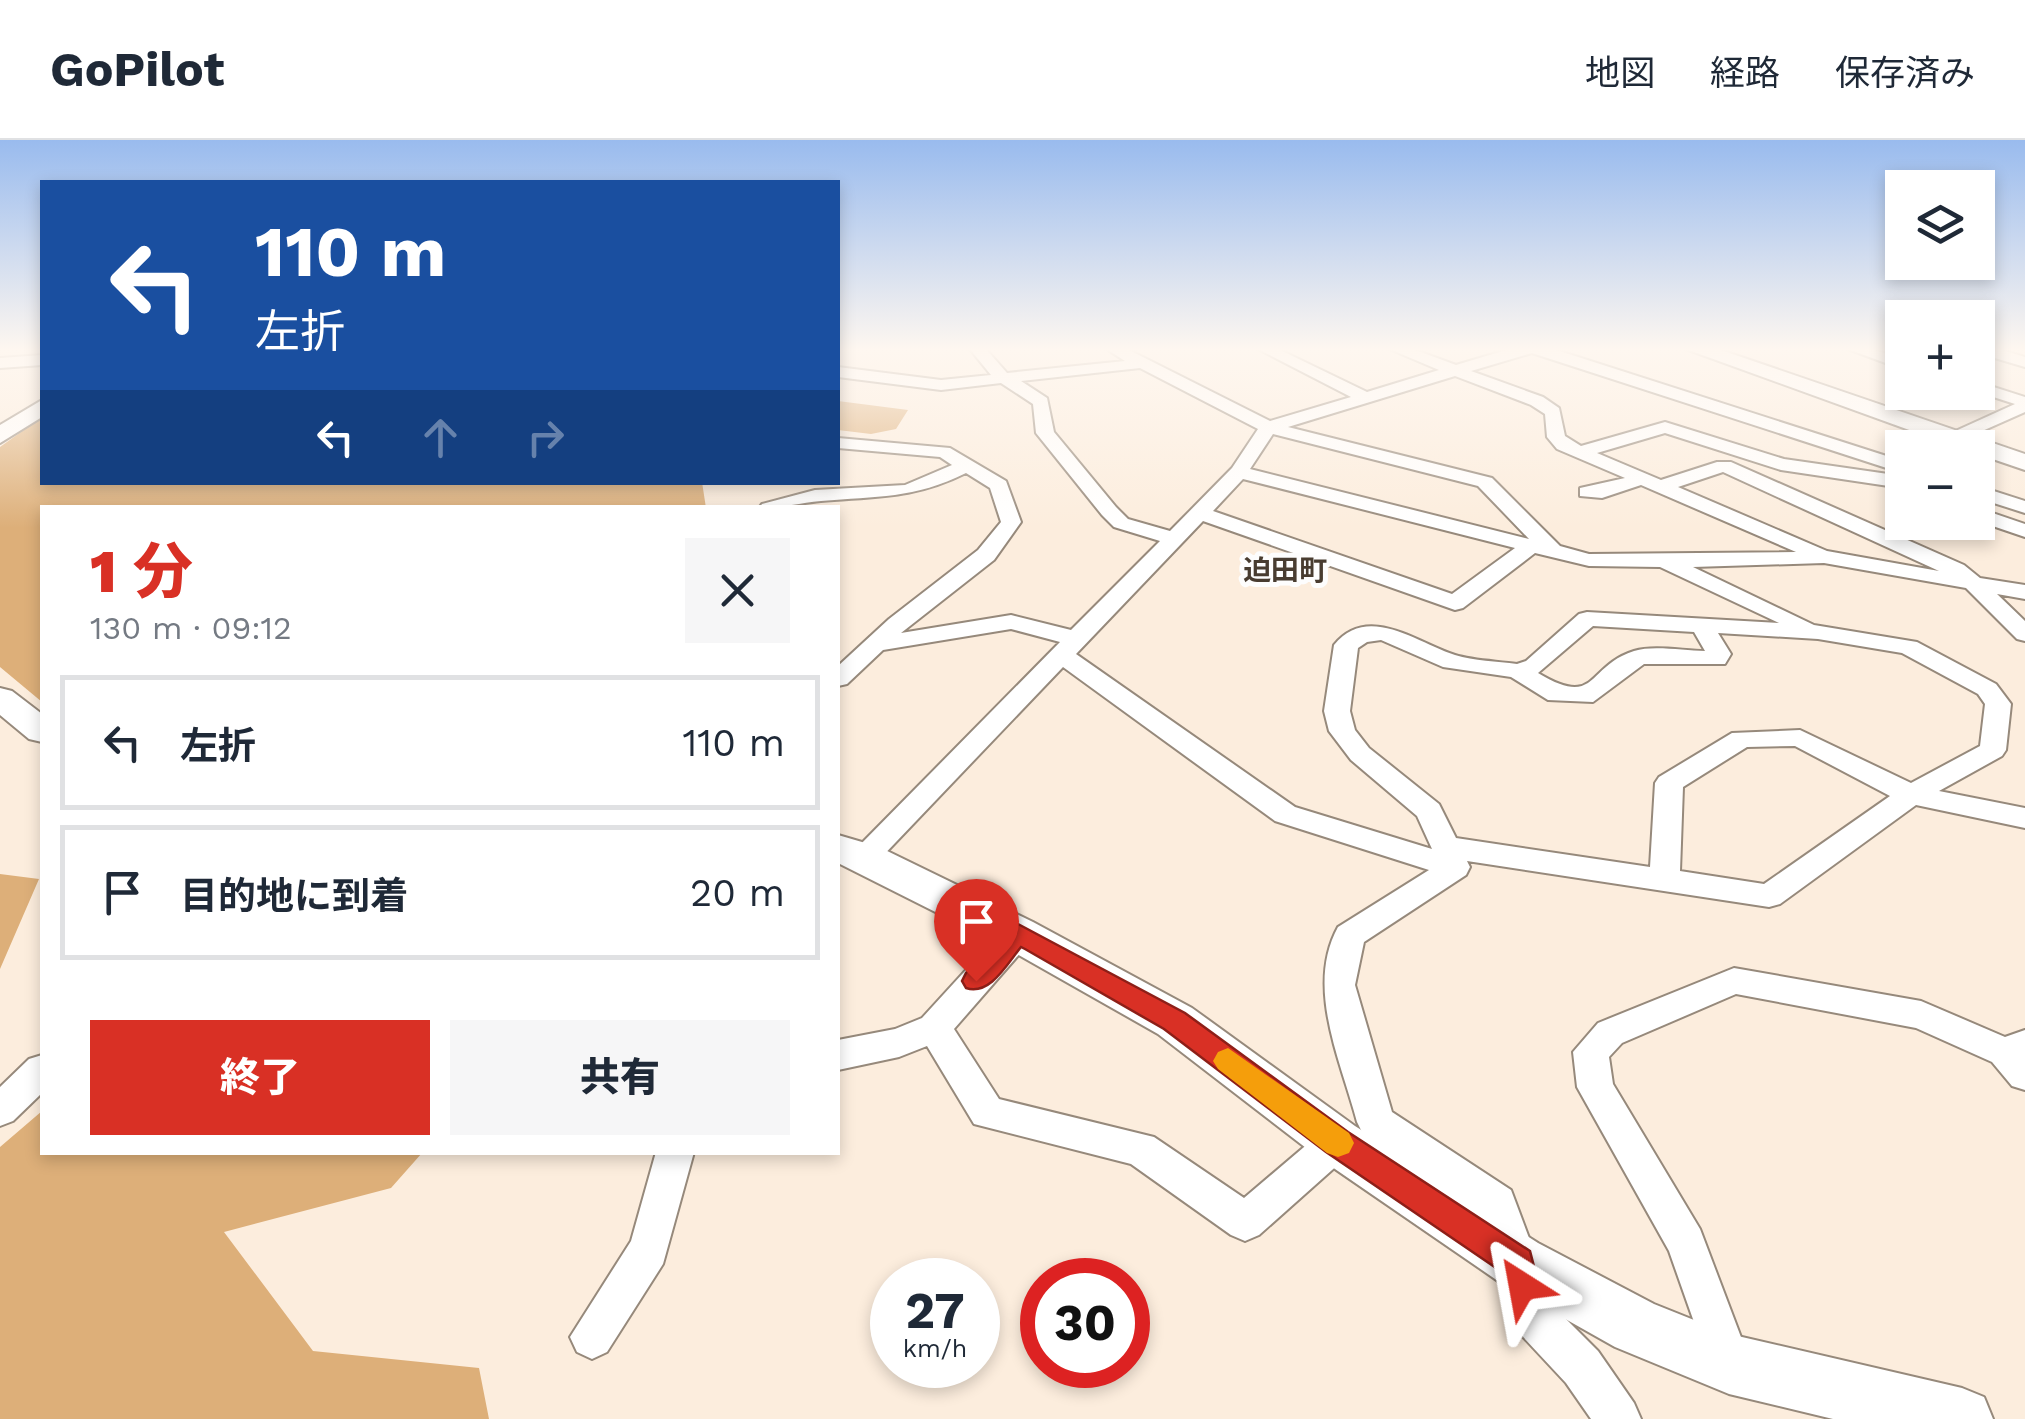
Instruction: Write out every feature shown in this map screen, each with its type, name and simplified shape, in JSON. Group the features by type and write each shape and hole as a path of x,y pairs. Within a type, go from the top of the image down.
{"street":[{"path":"1042,408 1045,433 1109,512 1122,523 1175,539"},
{"path":"1228,408 1268,427 1485,482 1556,554"},
{"path":"1334,408 1268,427 1239,472 1175,539 1069,647 851,853 1018,934 1174,1021 1337,1142 1518,1262 1636,1326 1729,1364 1961,1419"},
{"path":"1546,408 1553,412 1556,437 1580,452 1824,556"},
{"path":"1724,408 1885,458"},
{"path":"1868,408 1933,430"},
{"path":"1969,430 2017,408"},
{"path":"0,436 40,409"},
{"path":"1580,452 1664,427 1781,464 1885,480"},
{"path":"840,443 944,452 999,485 1011,522 986,555 897,624 840,678"},
{"path":"1995,451 2025,462"},
{"path":"778,505 812,492 897,492 928,484 969,464"},
{"path":"1586,492 1724,466 1970,580 2025,634"},
{"path":"1239,472 1590,560 1824,556 2025,592"},
{"path":"1995,502 2025,507"},
{"path":"1995,510 2025,531"},
{"path":"1200,513 1456,603 1529,547"},
{"path":"1660,560 1818,632"},
{"path":"881,643 1010,622 1069,647 1285,814 1450,857 1770,896 1912,796 1993,750 1998,704 1986,689 1909,647 1818,632 1588,619 1535,666 1518,671"},
{"path":"1450,857 1429,811 1360,754 1342,731 1337,711 1346,645 1361,635 1384,633 1452,662 1518,671 1557,695 1584,697 1639,657 1716,658 1720,654 1701,625"},
{"path":"0,698 40,729"},
{"path":"1664,883 1670,783 1742,739 1800,738 1912,796 2025,818"},
{"path":"1450,857 1349,936 1338,985 1376,1122 1498,1203 1518,1262 1527,1310 1582,1366 1618,1419"},
{"path":"840,1055 899,1042 934,1028 1018,934"},
{"path":"1729,1364 1686,1243 1594,1087 1591,1052 1610,1033 1734,981 1922,1015 2018,1057"},
{"path":"934,1028 987,1113 1140,1149 1245,1222 1337,1142"},
{"path":"0,1110 40,1072"},
{"path":"592,1338 649,1250 674,1155"}],"shaded area":[{"path":"840,408 908,410 896,429 871,434 840,430"},
{"path":"40,418 40,485 702,485 706,505 40,505 40,700 0,667 0,447"},
{"path":"0,874 39,879 0,969"},
{"path":"40,1113 40,1155 420,1155 391,1188 224,1232 313,1351 479,1368 489,1419 0,1419 0,1147"}],"slow traffic":[{"path":"1228,1061 1338,1143"}],"district":[{"name":"迫田町","path":"1285,570"}],"route":[{"path":"976,981 1018,934 1034,942 1174,1021 1337,1142 1518,1262 1522,1286"}]}
